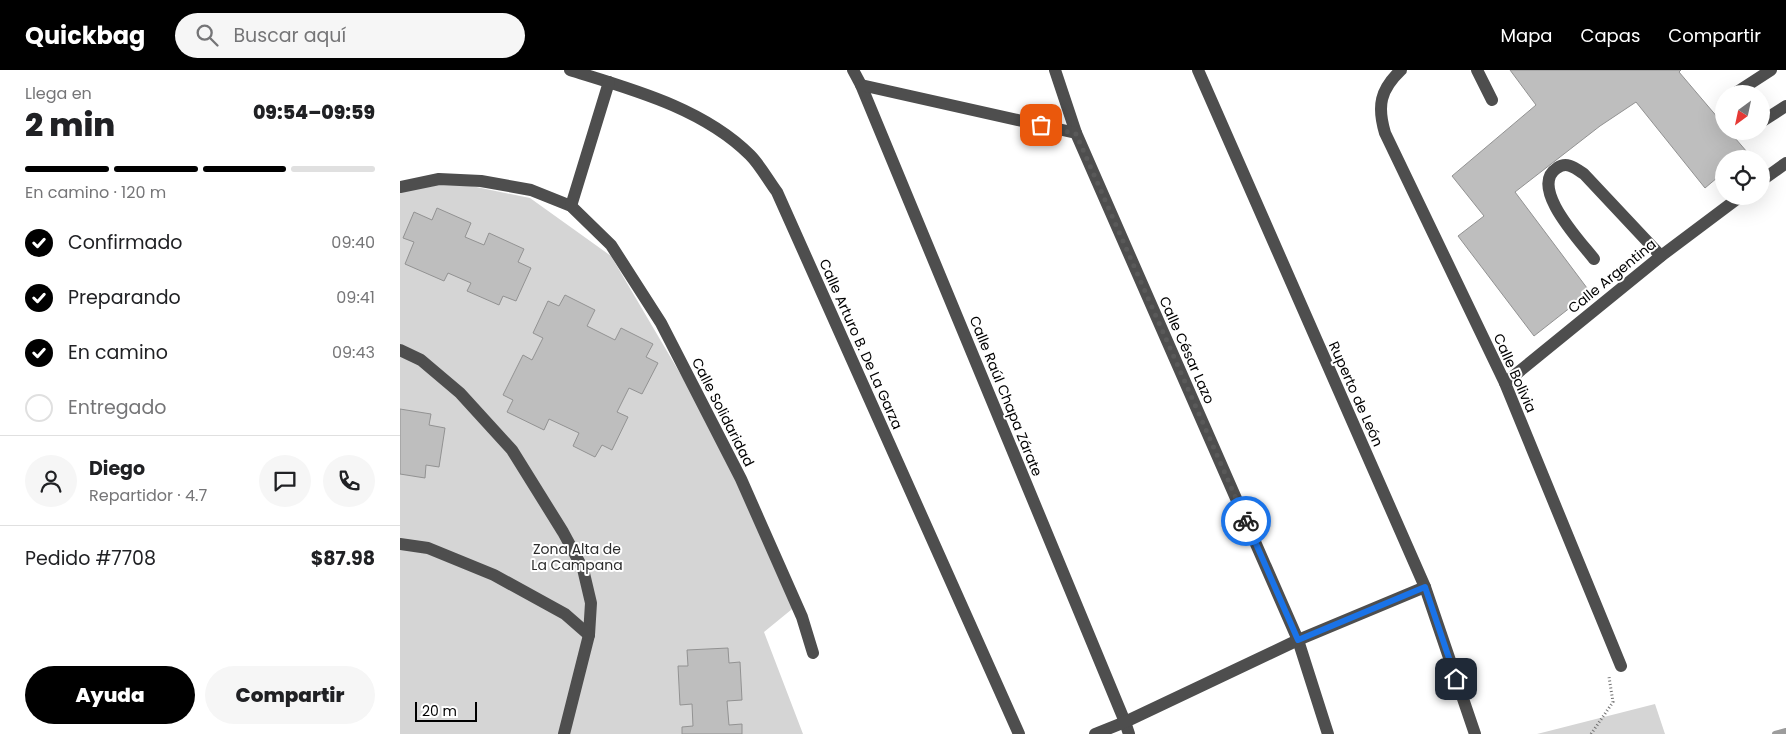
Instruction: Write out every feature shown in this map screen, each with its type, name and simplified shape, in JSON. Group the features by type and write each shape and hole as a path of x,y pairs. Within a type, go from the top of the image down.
{"street":[{"name":"Calle Arturo B. De La Garza","path":"570,70 685,110 720,129 751,156 777,192 1019,734"},
{"name":"Calle Raúl Chapa Zárate","path":"853,70 862,85 1127,728"},
{"name":"Calle César Lazo","path":"1055,70 1076,134 1298,640 1328,734"},
{"name":"Ruperto de León","path":"1198,70 1425,587 1475,734"},
{"name":"Calle Bolivia","path":"1401,70 1392,78 1382,96 1380,116 1385,133 1505,383 1621,666"},
{"path":"1477,70 1492,100"},
{"path":"1748,85 1770,70"},
{"path":"571,206 609,82"},
{"path":"862,85 1076,134"},
{"path":"1770,116 1786,106"},
{"path":"1770,174 1786,162"},
{"path":"1594,259 1562,219 1550,198 1548,183 1550,175 1554,169 1563,164 1572,166 1584,174 1661,256"},
{"name":"Calle Solidaridad","path":"400,186 439,179 481,181 531,190 571,206 611,245 661,323 741,479 802,616 813,653"},
{"name":"Calle Argentina","path":"1505,383 1661,256 1729,205"},
{"path":"400,350 421,360 460,393 512,450 564,532 583,569 591,603 588,635 564,734"},
{"path":"400,544 428,548 494,575 565,614 588,635"},
{"path":"1095,734 1127,728 1298,640 1425,587"}],"path":[{"path":"1591,734 1613,702 1608,670 1621,666"}],"green space":[{"name":"Zona Alta de La Campana","path":"428,177 530,198 611,256 701,409 797,605 764,632 803,734 400,734 400,187"},
{"path":"1655,704 1665,734 1537,734"}],"building":[{"path":"1510,70 1681,70 1679,72 1715,114 1715,140 1737,140 1745,150 1715,150 1715,180 1705,188 1636,102 1600,126 1515,192 1590,292 1534,336 1458,236 1484,216 1452,176 1536,105"},
{"path":"437,208 471,223 465,237 484,245 489,233 524,249 518,262 531,268 516,301 503,296 499,305 467,291 471,283 448,273 444,281 405,264 414,242 403,238 414,212 432,220"},
{"path":"565,295 595,310 587,326 615,340 621,328 653,344 646,357 658,363 642,394 629,388 617,412 628,417 612,450 602,445 595,457 573,446 579,433 549,419 544,430 507,412 513,400 503,395 523,355 532,360 543,338 533,333 548,301 559,306"},
{"path":"400,409 431,414 429,425 445,428 439,467 426,465 425,478 400,474"},
{"path":"728,648 729,663 740,662 742,700 727,701 729,725 742,724 742,734 682,734 682,727 693,726 692,704 680,705 678,666 688,666 687,650"}],"waterway":[{"path":"1775,734 1786,731"}],"way so far":[{"path":"1041,125 1076,134 1246,521"}],"route":[{"path":"1246,521 1298,640 1425,587 1456,679"}]}
